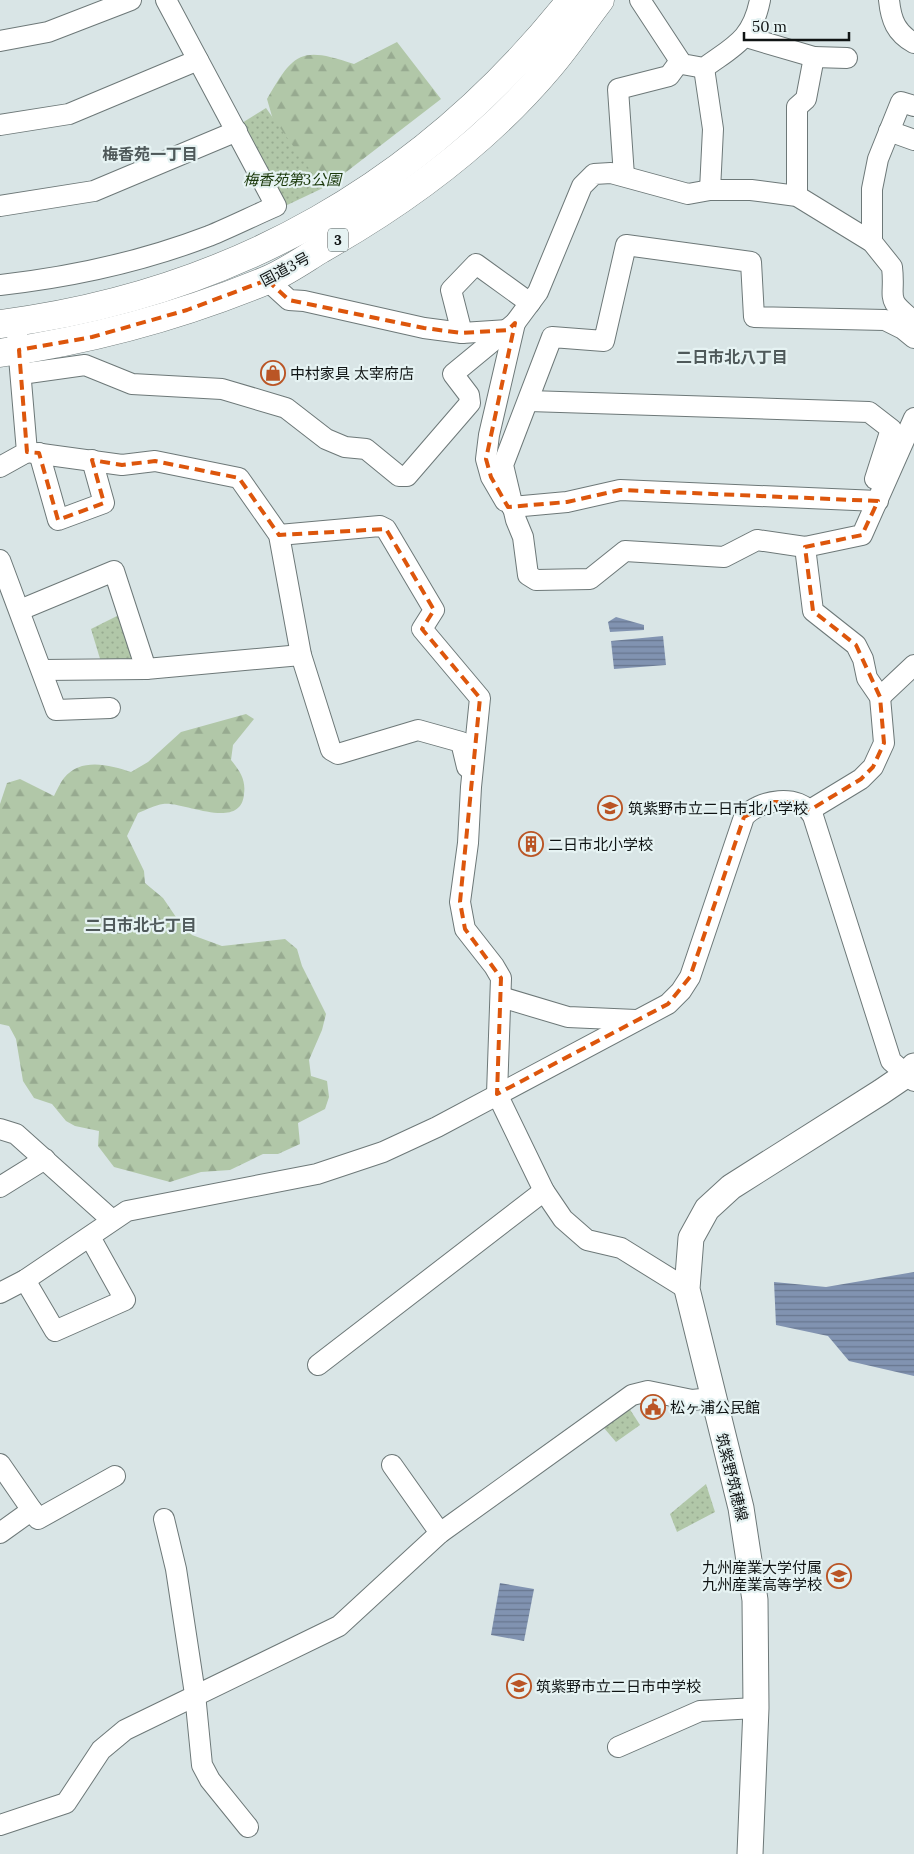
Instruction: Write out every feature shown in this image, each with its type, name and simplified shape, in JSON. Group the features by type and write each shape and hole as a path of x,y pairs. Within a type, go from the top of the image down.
{"highway":[{"name":"国道3号","path":"8,323 86,310 177,285 256,253 343,206 407,163 465,114 537,43 571,0"},
{"name":"国道3号","path":"13,359 188,310 267,280 370,222 422,185 474,143 549,67 600,0"}],"main road":[{"name":"筑紫野筑穂線","path":"750,1854 756,1708 755,1600 746,1535 687,1289 691,1238 707,1209 730,1187 911,1074"}],"street":[{"path":"0,41 48,32 131,0"},
{"path":"0,285 51,280 129,262 209,236 276,206 166,0"},
{"path":"640,0 682,64 704,68 746,37 756,19 760,0"},
{"path":"889,0 891,15 897,30 914,43"},
{"path":"746,37 814,57 847,58"},
{"path":"797,196 797,107 806,98 814,57"},
{"path":"0,125 69,114 198,60"},
{"path":"624,176 618,89 669,76 680,61"},
{"path":"704,68 713,129 710,190"},
{"path":"872,242 872,189 878,159 901,102 914,106"},
{"path":"0,206 94,191 237,131"},
{"path":"889,131 914,140"},
{"path":"13,359 85,365 132,384 222,389 286,408 326,439 345,447 366,449 399,476 407,476 470,403 469,395 453,374 512,326 538,292 582,186 589,177 598,173 624,176 688,194 710,190 751,190 797,196 872,242 892,266 891,297 894,304 914,321"},
{"path":"529,401 869,412 891,429 873,501 862,535 805,547 757,540 724,557 625,551 590,579 536,580 528,575 523,537 514,513 503,465 552,337 604,341 626,245 752,262 754,317 885,320 903,329 914,338"},
{"path":"462,333 451,290 476,264 530,303"},
{"path":"267,280 289,300 304,301 424,328 462,333 512,326"},
{"path":"8,323 13,359 33,452 58,520 104,503 92,460"},
{"path":"512,326 489,434 486,459 491,477 514,513"},
{"path":"873,501 914,418"},
{"path":"0,467 33,452 122,465 155,460 235,476 242,481 279,535 301,655 330,750 338,754 423,730 461,742 471,787"},
{"path":"514,513 620,490 873,501"},
{"path":"279,535 380,526 386,529 434,610 422,629 480,698 471,787 468,843 460,887 461,917 465,929 501,978 497,1094 544,1191 563,1219 587,1240 621,1248 687,1289"},
{"path":"805,547 813,611 852,640 863,659 868,678 880,697 884,742 873,768 861,778 810,810"},
{"path":"0,560 13,608 43,670 56,710 110,708"},
{"path":"13,608 114,571 146,669"},
{"path":"43,670 146,669 301,655"},
{"path":"880,697 914,665"},
{"path":"0,1293 25,1280 90,1237 112,1220 132,1209 317,1174 383,1152 437,1127 668,1004 681,991 690,977 744,817 749,811 772,802 792,802 810,810 891,1061 911,1074"},
{"path":"501,997 568,1017 638,1020"},
{"path":"0,1129 16,1134 112,1220"},
{"path":"0,1187 45,1159"},
{"path":"318,1365 544,1191"},
{"path":"25,1280 55,1331 125,1300 90,1237"},
{"path":"0,1825 66,1803 101,1750 116,1735 195,1694 339,1626 440,1533 632,1395 648,1391 692,1400 712,1398"},
{"path":"0,1464 38,1519 116,1476"},
{"path":"392,1465 440,1533"},
{"path":"0,1533 32,1510"},
{"path":"164,1519 176,1569 195,1694 202,1766 210,1780 248,1827"},
{"path":"618,1747 700,1711 756,1708"}],"highlighted area":[{"path":"267,280 289,300 424,328 462,333 508,330 515,323 486,459 491,477 508,507 567,502 620,490 878,501 862,535 805,547 813,611 856,645 880,697 884,743 873,767 861,779 810,810 792,802 772,802 744,817 690,977 668,1004 497,1094 501,978 465,929 460,902 480,698 422,629 434,610 386,529 279,535 239,478 155,461 122,465 92,460 104,503 58,520 39,453 27,452 19,350 92,337 187,310"}],"green space":[{"path":"397,42 441,99 328,186 282,151 267,99 285,71 301,57 322,55 354,64"},
{"name":"梅香苑第3公園","path":"266,108 323,188 283,207 242,123"},
{"path":"121,614 134,658 127,664 101,662 91,629"},
{"path":"246,714 254,719 233,745 231,760 240,772 244,784 244,794 240,805 233,811 222,813 172,804 154,806 138,813 127,836 144,871 145,883 163,898 178,920 192,935 222,946 285,939 297,949 302,966 326,1014 322,1030 309,1060 311,1076 327,1081 329,1097 325,1109 298,1123 300,1144 278,1154 263,1154 230,1170 201,1172 170,1182 114,1167 98,1146 99,1131 75,1126 66,1121 52,1104 34,1098 23,1081 16,1039 9,1026 0,1024 0,804 7,783 20,779 54,796 64,778 71,771 79,767 105,765 131,772 148,762 181,732"},
{"path":"629,1408 640,1425 616,1442 604,1428 603,1421"},
{"path":"706,1484 715,1512 677,1532 670,1514"}],"water":[{"path":"616,617 644,625 644,630 610,632 608,622"},
{"path":"663,636 666,665 614,669 611,641"},
{"path":"914,1272 914,1376 849,1361 828,1336 776,1325 774,1282 826,1287"},
{"path":"500,1583 534,1589 524,1641 491,1635"}],"place":[{"name":"中村家具 太宰府店","path":"273,373"},
{"name":"筑紫野市立二日市北小学校","path":"610,808"},
{"name":"二日市北小学校","path":"531,844"},
{"name":"松ヶ浦公民館","path":"653,1407"},
{"name":"九州産業大学付属 九州産業高等学校","path":"839,1576"},
{"name":"筑紫野市立二日市中学校","path":"519,1686"}],"district":[{"name":"梅香苑一丁目","path":"150,154"},
{"name":"二日市北八丁目","path":"732,357"},
{"name":"二日市北七丁目","path":"141,925"}]}
